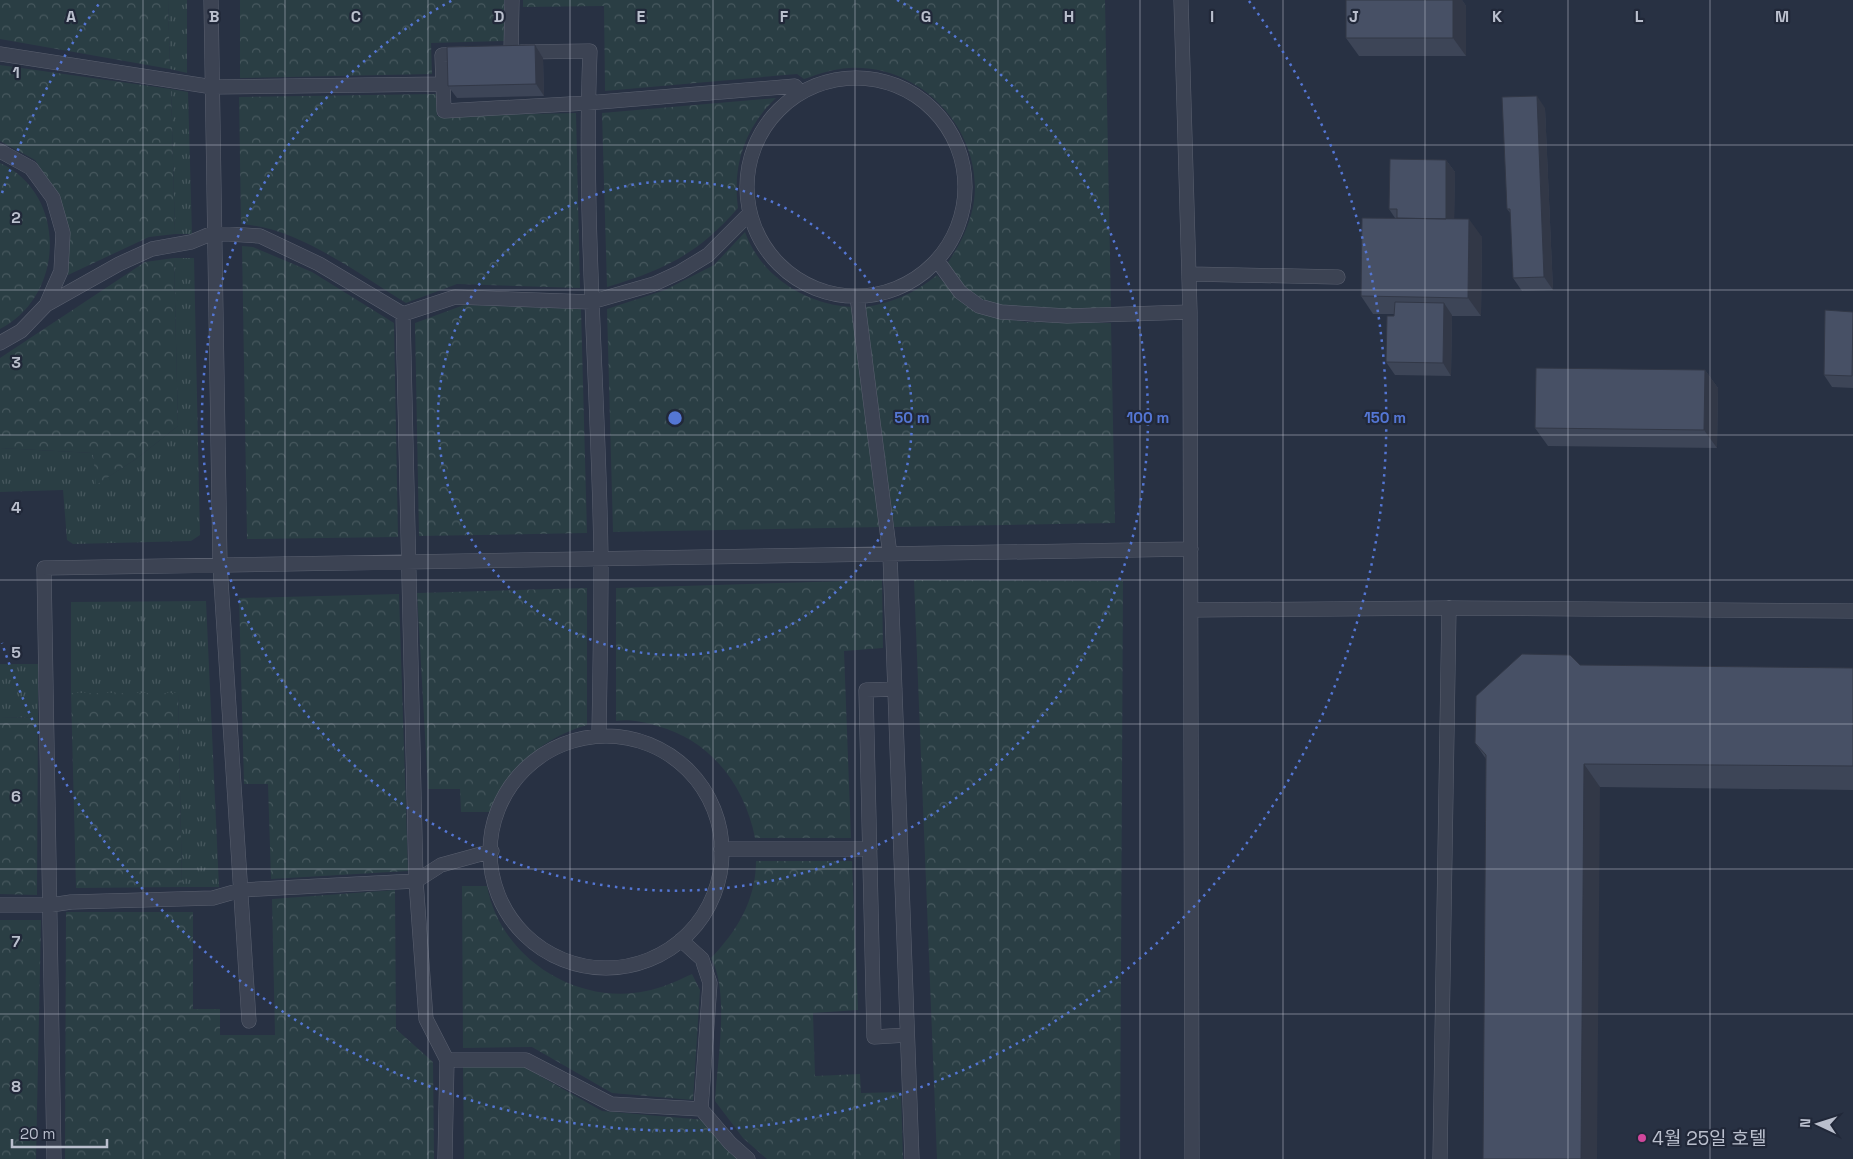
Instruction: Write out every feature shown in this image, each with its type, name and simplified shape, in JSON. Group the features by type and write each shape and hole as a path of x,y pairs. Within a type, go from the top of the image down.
{"lane":[{"path":"211,0 220,566 249,1021"},
{"path":"512,0 506,52 590,51 587,103 601,559 599,733"},
{"path":"1181,0 1190,274 1192,1159"},
{"path":"481,53 442,55 444,110 587,103 795,86 800,92"},
{"path":"0,54 213,87 443,84"},
{"path":"847,77 884,80 918,96 939,114 959,147 966,200 960,225 939,263 905,286 857,296 830,295 795,280 765,250 749,214 746,176 752,150 771,117 800,92 847,77"},
{"path":"0,151 31,168 53,198 64,233 61,271 46,304 21,332 0,343"},
{"path":"46,304 119,264 152,249 191,242 214,233 260,236 319,264 403,314 455,297 592,302 654,284 680,272 708,255 749,214"},
{"path":"939,263 960,292 979,306 1001,312 1067,316 1190,312"},
{"path":"1190,274 1338,277"},
{"path":"857,296 890,554 912,1159"},
{"path":"403,314 407,562 416,881 426,1019 447,1060 445,1159"},
{"path":"54,1159 44,568 1191,549"},
{"path":"1191,610 1449,608 1853,611"},
{"path":"1440,1159 1449,608"},
{"path":"895,689 866,690 874,1037 907,1035"},
{"path":"599,733 642,741 682,763 701,784 718,820 721,850 722,866 705,915 673,949 637,965 592,969 546,953 506,912 492,872 493,827 504,796 536,759 560,745 599,733"},
{"path":"721,850 870,849"},
{"path":"0,905 51,905 71,902 213,898 241,890 416,881 441,865 492,851"},
{"path":"680,940 702,960 710,983 701,1109 730,1143 748,1159"},
{"path":"447,1060 526,1060 611,1104 701,1109"}],"green space":[{"path":"0,0 168,0 170,69 0,39"},
{"path":"168,0 187,0 187,73 170,69"},
{"path":"240,0 504,0 504,41 431,43 432,74 240,78"},
{"path":"523,0 1105,0 1111,308 1045,310 1011,307 983,300 958,280 946,265 962,237 973,207 975,180 970,154 959,130 944,108 924,91 901,77 876,70 849,68 804,79 797,74 605,91 604,6 523,7"},
{"path":"0,65 171,89 175,234 149,237 68,275 58,195 35,160 0,141"},
{"path":"171,89 188,92 192,234 175,234"},
{"path":"436,94 437,116 576,113 580,288 457,284 406,303 348,266 306,243 263,227 241,224 239,97"},
{"path":"776,98 756,122 743,148 737,177 738,208 694,249 663,267 607,287 602,113"},
{"path":"0,163 22,178 38,197 47,220 50,245 46,270 37,294 21,314 0,329"},
{"path":"745,232 752,248 762,262 788,286 819,301 853,307 882,527 613,532 607,309 665,290 714,265"},
{"path":"242,246 253,247 312,272 394,323 398,537 247,539"},
{"path":"174,258 194,258 200,535 191,541 73,544 67,540 63,490 0,492 0,448 93,453 97,484 136,459 178,426"},
{"path":"174,258 178,426 136,459 96,485 93,453 0,448 0,358 145,262"},
{"path":"937,275 955,295 1004,319 1027,322 1111,323 1115,523 894,527 865,307 885,303 903,296"},
{"path":"464,305 581,309 587,533 419,536 415,323"},
{"path":"882,580 883,648 844,651 851,838 755,838 750,819 734,783 709,754 694,742 657,726 626,720 616,721 616,588"},
{"path":"914,580 1123,581 1120,1159 937,1159"},
{"path":"587,588 587,725 555,738 529,757 507,782 492,812 461,812 460,789 428,789 417,593"},
{"path":"399,594 408,871 271,879 268,784 244,784 239,598"},
{"path":"206,601 219,887 182,887 178,693 71,693 71,602"},
{"path":"0,664 38,664 38,718 0,717"},
{"path":"71,693 178,693 182,887 76,888"},
{"path":"0,717 38,718 37,895 0,894"},
{"path":"756,861 852,861 858,1010 813,1013 815,1076 860,1074 861,1093 901,1092 903,1159 767,1159 743,1138 715,1101 720,1048 721,1008 717,973 711,958 737,926 749,902 753,889"},
{"path":"462,886 487,886 495,912 507,934 525,954 545,971 568,983 593,991 620,994 652,990 692,974 700,990 693,1100 612,1093 532,1047 463,1048"},
{"path":"395,890 396,1029 433,1062 434,1159 65,1159 66,912 193,912 193,1009 220,1009 220,1035 275,1035 272,899"},
{"path":"0,920 41,920 36,1159 0,1159"},
{"path":"463,1067 524,1067 602,1111 705,1120 726,1149 737,1159 464,1159"}],"building":[{"path":"1346,0 1453,0 1453,38 1346,38"},
{"path":"535,45 536,84 448,86 447,47"},
{"path":"1537,96 1544,277 1513,278 1510,209 1507,209 1502,97"},
{"path":"1390,159 1446,160 1446,219 1397,218 1397,209 1389,209"},
{"path":"1362,218 1469,219 1468,298 1361,296"},
{"path":"1395,302 1444,303 1443,363 1386,362 1387,316 1394,316"},
{"path":"1825,310 1853,312 1852,376 1824,375"},
{"path":"1536,368 1705,370 1704,430 1535,428"},
{"path":"1522,654 1570,655 1580,665 1853,668 1853,766 1584,764 1581,1159 1483,1159 1486,755 1475,743 1476,696"}],"place":[{"name":"4월 25일 호텔","path":"1642,1138"}]}
